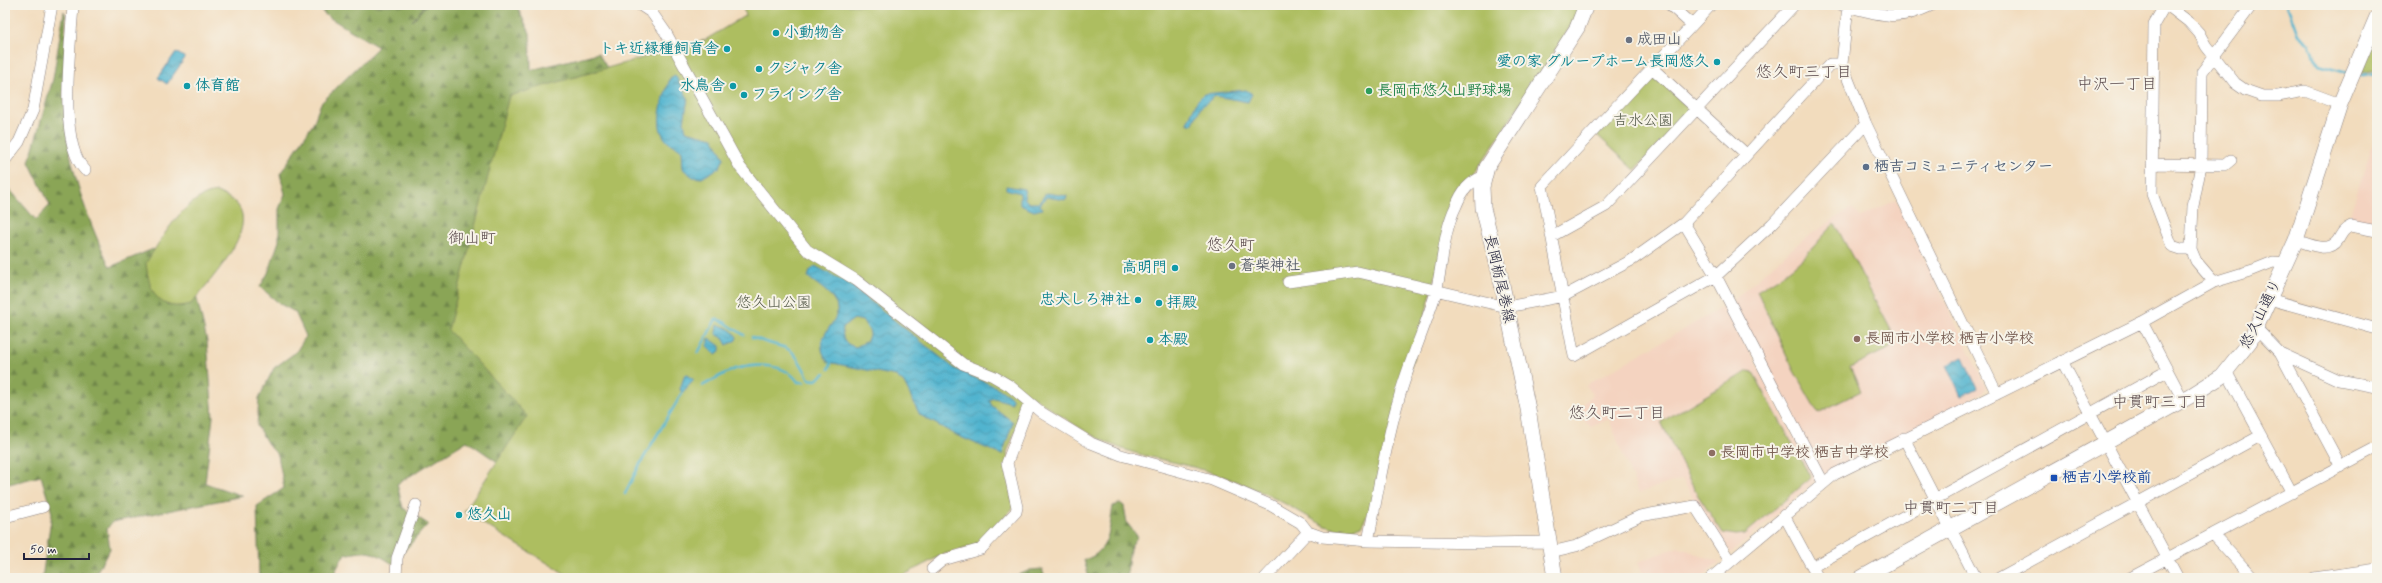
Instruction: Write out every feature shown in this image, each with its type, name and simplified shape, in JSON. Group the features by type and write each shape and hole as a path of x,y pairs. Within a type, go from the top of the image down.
{"main road":[{"name":"長岡栃尾巻線","path":"1555,578 1528,409 1507,308 1483,208 1484,176 1491,160 1577,28 1586,5"},
{"name":"悠久山通り","path":"1861,578 2183,400 2204,388 2226,371 2250,341 2296,240 2340,104 2377,17"}],"street":[{"path":"5,160 19,142 33,110 52,5"},
{"path":"73,5 68,98 69,127 77,162 85,170"},
{"path":"640,5 652,9 740,167 807,250 856,280 963,364 993,376 1010,386 1029,404 1091,443 1105,450 1212,480 1253,496 1290,515 1301,523 1308,532 1322,537 1368,541 1550,547 1576,546 1640,516 1694,506 1730,562"},
{"path":"1670,5 1692,25"},
{"path":"1711,5 1651,67 1542,186 1564,296 1574,356 1716,276 1772,224 1866,124"},
{"path":"1552,236 1606,206 1794,5"},
{"path":"1932,5 1893,16 1846,6 1842,64 1866,124 1997,394"},
{"path":"2191,249 2181,249 2170,243 2152,194 2154,24 2166,5 2189,22 2235,83 2245,90 2262,96 2278,96 2305,91 2340,104"},
{"path":"2214,282 2196,260 2191,249 2193,206 2200,165 2202,72 2213,55 2252,5"},
{"path":"1288,282 1358,272 1507,308 1564,296 1632,260 1684,223 1830,64 1842,64"},
{"path":"1651,67 1695,110 1746,154"},
{"path":"2152,164 2225,165 2231,160"},
{"path":"1368,541 1399,397 1423,334 1436,290 1455,207 1472,181 1484,176"},
{"path":"1684,223 1716,276 1823,482"},
{"path":"2296,240 2327,248 2333,246 2342,233 2351,226 2377,231"},
{"path":"1711,578 1823,482 1904,438 2142,322 2214,282 2273,262 2285,263"},
{"path":"2269,300 2377,329"},
{"path":"2142,322 2183,400"},
{"path":"2256,328 2280,353 2341,467"},
{"path":"2280,353 2339,380 2377,387"},
{"path":"2062,362 2178,578"},
{"path":"1812,567 1936,497 2167,371"},
{"path":"2226,371 2292,493"},
{"path":"932,569 943,560 981,549 1016,512 1017,507 1007,463 1029,404"},
{"path":"1999,578 2260,436"},
{"path":"1904,438 1952,528 1976,578"},
{"path":"2130,578 2377,447"},
{"path":"396,578 397,558 416,505"},
{"path":"5,517 43,507"},
{"path":"1784,515 1818,578"},
{"path":"1265,578 1308,532"},
{"path":"2214,534 2253,578"},
{"path":"2314,578 2358,575 2377,570"}],"shaded area":[{"path":"2374,139 2377,140 2377,228 2348,221"},
{"name":"長岡市小学校 栖吉小学校","path":"1896,200 1986,387 1983,393 1902,434 1823,477 1732,301 1801,241 1851,208 1861,217"},
{"name":"長岡市中学校 栖吉中学校","path":"1726,305 1816,480 1731,553 1708,522 1682,479 1638,493 1609,419 1591,427 1575,413 1592,395 1586,385"},
{"path":"1678,547 1720,562 1701,578 1644,578 1638,562"}],"green space":[{"path":"323,5 425,5 412,21 426,5 516,5 530,33 531,70 598,53 609,71 649,220 499,463 467,441 397,484 403,508 428,524 393,564 370,552 359,552 344,555 336,570 338,578 259,578 257,506 284,488 278,455 269,446 257,426 259,398 274,368 296,352 306,336 295,312 280,304 260,287 268,273 279,241 279,209 285,194 280,174 313,124 321,103 378,47 323,13"},
{"name":"悠久山公園","path":"741,5 1580,5 1576,18 1479,167 1459,192 1372,507 1361,526 1344,530 1329,527 1264,493 1226,477 1143,455 1110,444 1069,421 1030,395 1007,452 1013,508 979,545 944,554 898,578 572,578 464,512 527,416 448,330 509,96 705,40 746,15"},
{"path":"64,11 66,16 64,90 65,119 73,168 89,219 110,267 153,249 196,295 207,341 213,417 205,483 243,496 112,522 107,529 110,549 93,578 42,578 52,513 41,476 5,485 5,184 36,220 50,205 29,162 53,79"},
{"path":"2377,34 2377,70 2361,73"},
{"name":"吉水公園","path":"1651,73 1691,110 1635,170 1595,133"},
{"path":"217,192 232,200 239,207 242,218 241,231 235,244 217,272 191,304 180,306 163,303 153,291 147,273 146,263 167,230 185,209 205,195"},
{"path":"1835,224 1893,334 1890,348 1850,367 1861,391 1818,413 1794,371 1757,291 1798,263"},
{"path":"1748,371 1753,372 1811,478 1745,534 1736,535 1723,533 1695,491 1661,422"},
{"path":"1120,503 1124,506 1127,523 1138,537 1134,541 1129,554 1127,574 1130,578 1089,578 1084,560 1093,556 1104,545 1109,531 1113,506"},
{"path":"1042,569 1045,578 1012,578 1030,570"}],"water":[{"path":"176,52 185,58 167,84 158,78"},
{"path":"675,75 688,98 684,122 686,131 713,138 724,158 720,167 702,178 693,177 683,169 682,151 667,141 662,134 660,127 663,102 670,78"},
{"path":"1246,90 1252,94 1248,102 1215,96 1201,107 1192,125 1187,123 1197,101 1204,94"},
{"path":"1006,186 1024,189 1025,199 1029,203 1039,203 1046,193 1067,196 1066,200 1046,197 1040,205 1042,209 1034,211 1020,205 1020,193 1006,189"},
{"path":"815,266 849,284 955,369 998,388 1012,398 1012,403 994,398 989,400 992,406 1013,422 1002,455 956,435 920,415 904,383 896,376 828,362 823,352 822,342 824,336 835,319 837,307 829,294 808,277 810,271","holes":["854,319 863,321 870,332 867,341 856,347 849,345 843,338 843,327"]},
{"path":"717,325 731,330 737,337 736,340 727,345 723,338 716,334"},
{"path":"709,338 720,346 720,351 716,354 707,346"},
{"path":"1963,357 1977,388 1961,396 1947,365"},
{"path":"685,374 694,380 682,393 680,389"}],"waterway":[{"path":"2287,5 2297,32 2310,43 2318,65 2347,73"},
{"path":"2358,76 2377,73"},
{"path":"698,353 716,319 724,322 744,335"},
{"path":"752,337 791,351 809,379 816,380 825,373"},
{"path":"829,369 831,363"},
{"path":"702,386 735,369 761,365 786,371 798,382 804,382"},
{"path":"625,494 645,455 682,393"}],"place":[{"name":"小動物舎","path":"776,33"},
{"name":"成田山","path":"1629,40"},
{"name":"トキ近縁種飼育舎","path":"727,49"},
{"name":"愛の家 グループホーム長岡悠久","path":"1717,62"},
{"name":"クジャク舎","path":"759,69"},
{"name":"体育館","path":"187,86"},
{"name":"水鳥舎","path":"733,86"},
{"name":"長岡市悠久山野球場","path":"1369,91"},
{"name":"フライング舎","path":"744,95"},
{"name":"栖吉コミュニティセンター","path":"1866,167"},
{"name":"蒼柴神社","path":"1232,266"},
{"name":"高明門","path":"1175,268"},
{"name":"忠犬しろ神社","path":"1138,300"},
{"name":"拝殿","path":"1159,303"},
{"name":"長岡市小学校 栖吉小学校","path":"1857,339"},
{"name":"本殿","path":"1150,340"},
{"name":"長岡市中学校 栖吉中学校","path":"1712,453"},
{"name":"栖吉小学校前","path":"2054,478"},
{"name":"悠久山","path":"459,515"}],"district":[{"name":"悠久町三丁目","path":"1804,72"},
{"name":"中沢一丁目","path":"2117,84"},
{"name":"御山町","path":"472,238"},
{"name":"悠久町","path":"1231,245"},
{"name":"中貫町三丁目","path":"2160,402"},
{"name":"悠久町二丁目","path":"1617,413"},
{"name":"中貫町二丁目","path":"1951,508"}]}
